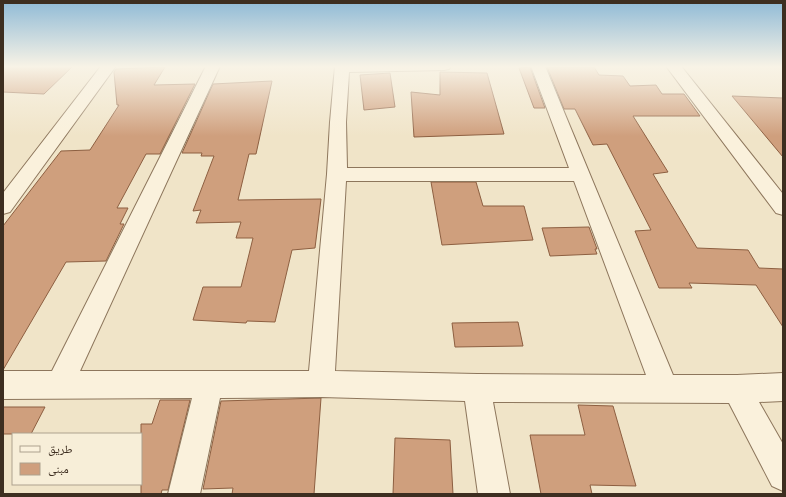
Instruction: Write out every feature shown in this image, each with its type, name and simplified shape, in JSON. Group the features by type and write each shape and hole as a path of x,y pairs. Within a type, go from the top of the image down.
{"street":[{"path":"3,207 92,89"},
{"path":"60,385 202,89"},
{"path":"321,384 337,174 340,89"},
{"path":"547,89 665,388"},
{"path":"691,89 783,208"},
{"path":"337,174 581,175"},
{"path":"3,385 209,386 321,384 477,388 737,389 783,387"},
{"path":"184,494 209,386"},
{"path":"477,388 494,494"},
{"path":"737,389 783,475"}],"building":[{"path":"3,89 49,89 44,94 3,92"},
{"path":"116,89 192,89 160,154 146,154 117,208 128,208 120,224 124,224 106,261 66,262 3,370 3,226 61,151 90,150 119,105 117,105"},
{"path":"211,89 270,89 256,154 249,154 238,200 321,199 315,248 292,250 275,322 247,321 246,323 193,320 203,287 241,287 253,238 236,238 241,222 196,223 201,210 193,211 214,156 201,156 202,153 182,153"},
{"path":"362,89 392,89 395,107 364,110"},
{"path":"440,89 492,89 504,134 414,137 411,92 440,95"},
{"path":"527,89 538,89 545,108 534,108"},
{"path":"556,89 659,89 662,94 684,94 700,116 633,116 668,172 653,174 697,248 748,250 759,268 783,269 783,327 756,285 689,283 692,288 659,288 635,231 651,230 607,144 593,145 575,109 564,109"},
{"path":"732,96 783,98 783,157"},
{"path":"431,182 476,182 483,206 524,206 533,240 442,245"},
{"path":"589,227 597,249 595,249 597,254 550,256 542,228"},
{"path":"518,322 523,346 455,347 452,323"},
{"path":"321,398 314,494 232,494 233,488 203,489 221,401"},
{"path":"160,400 190,400 168,490 162,490 161,494 141,494 141,424 152,424"},
{"path":"578,405 613,406 636,486 590,485 592,494 541,494 530,435 585,435"},
{"path":"3,407 45,407 32,433 3,434"},
{"path":"395,438 450,440 453,494 393,494"}]}
